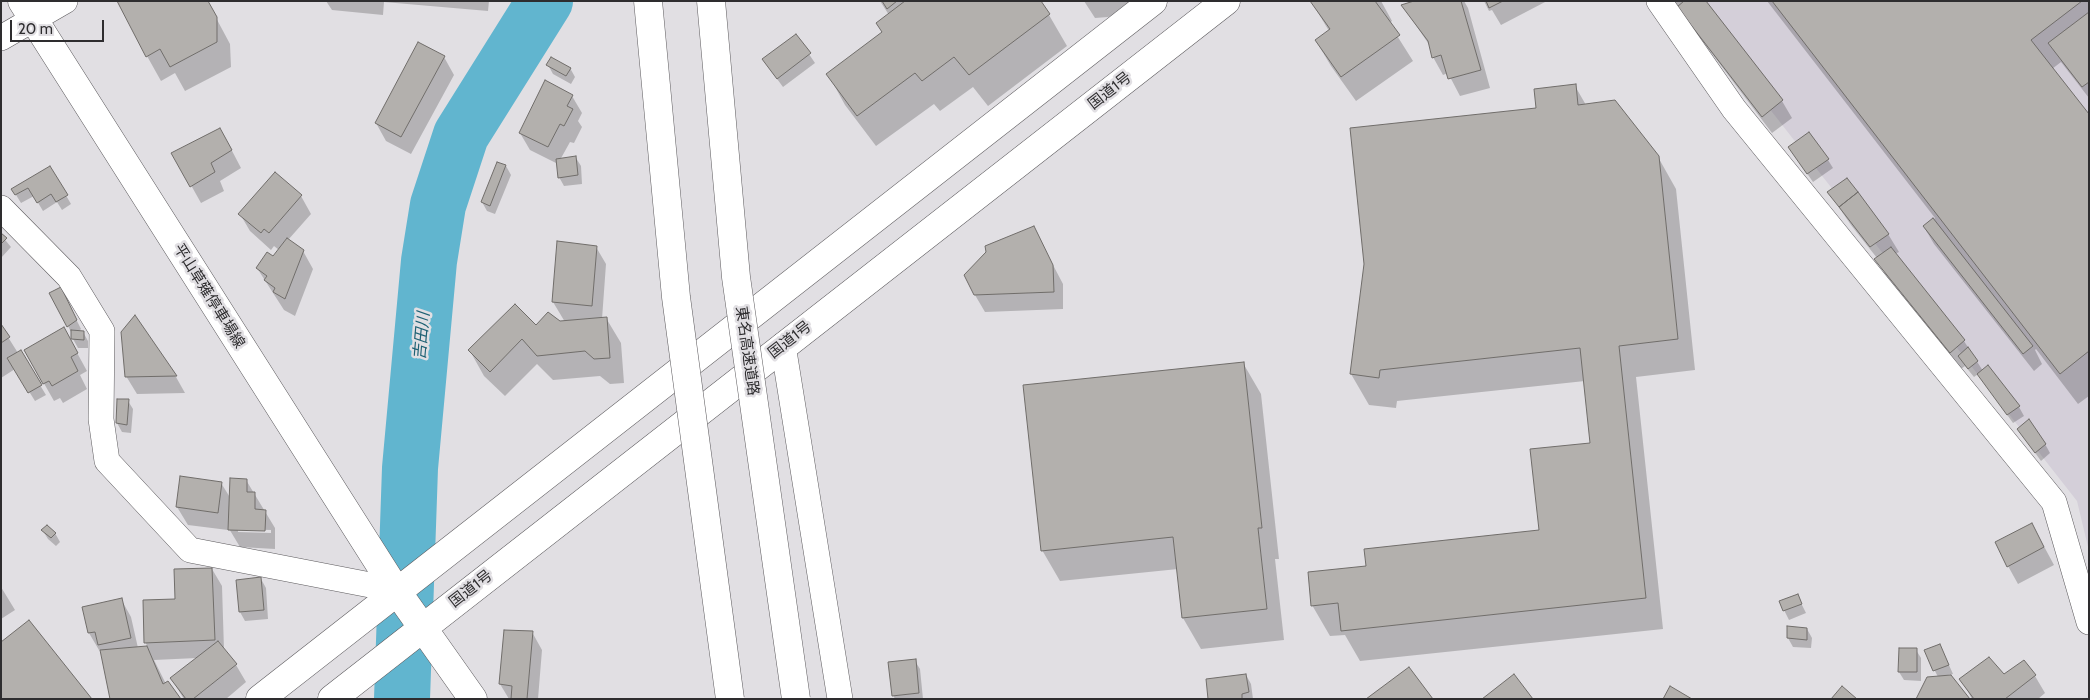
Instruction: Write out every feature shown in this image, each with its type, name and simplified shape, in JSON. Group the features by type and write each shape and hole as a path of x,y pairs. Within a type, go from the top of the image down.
{"main road":[{"path":"648,1 676,297 730,699"},
{"name":"東名高速道路","path":"711,1 736,277 796,699"},
{"path":"260,699 396,590 1153,1"},
{"name":"国道1号","path":"332,699 1226,1"},
{"name":"平山草薙停車場線","path":"28,10 396,590 421,628 473,699"}],"street":[{"path":"1,38 28,10 65,1"},
{"path":"1659,1 1734,109 2054,502 2089,622"},
{"path":"1,208 69,277 102,331 102,419 107,461 190,550 396,590"},
{"path":"783,345 840,699"}],"shaded area":[{"path":"1685,1 2089,1 2089,551 2077,501"}],"building":[{"path":"117,1 208,1 217,17 217,42 170,67 160,49 146,57"},
{"path":"882,1 897,1 887,9"},
{"path":"905,1 1041,1 1050,14 969,75 954,57 922,81 915,73 857,116 826,74 882,32 876,23"},
{"path":"1310,1 1375,1 1400,35 1341,77 1315,40 1330,29"},
{"path":"1414,1 1461,1 1481,70 1448,79 1441,55 1432,58 1428,41 1401,5"},
{"path":"1486,1 1503,1 1489,8"},
{"path":"1684,1 1706,1 1783,100 1762,117 1677,7"},
{"path":"1772,1 2082,1 2031,40 2089,114 2089,351 2060,374"},
{"path":"2089,12 2089,82 2082,87 2048,43"},
{"path":"796,34 811,53 777,79 762,59"},
{"path":"418,42 445,56 401,137 375,123"},
{"path":"551,57 571,68 566,76 546,65"},
{"path":"545,80 573,95 567,106 573,109 564,126 560,124 548,147 519,133"},
{"path":"1576,84 1578,105 1615,100 1659,156 1678,339 1619,346 1646,598 1341,631 1338,603 1311,606 1308,572 1366,566 1364,549 1539,530 1530,449 1590,443 1580,348 1380,370 1379,378 1350,374 1364,264 1350,128 1536,108 1534,89"},
{"path":"220,128 232,150 211,163 215,172 190,187 171,153"},
{"path":"1809,132 1829,159 1807,174 1788,147"},
{"path":"576,156 578,175 558,178 556,159"},
{"path":"497,162 506,165 490,206 481,202"},
{"path":"50,166 68,195 56,202 51,194 37,203 28,188 15,195 11,189"},
{"path":"275,172 302,195 269,233 264,229 261,233 238,214"},
{"path":"1847,178 1858,192 1839,207 1827,192"},
{"path":"1858,192 1889,234 1870,247 1839,207"},
{"path":"1933,218 2033,346 2023,354 1923,226"},
{"path":"1034,226 1053,265 1054,292 974,295 964,275 986,252 985,246"},
{"path":"1,233 7,238 1,244"},
{"path":"287,238 304,250 285,299 273,292 275,288 264,280 267,276 256,268 267,252 273,256"},
{"path":"557,241 597,246 592,306 552,302"},
{"path":"1891,247 1965,340 1950,353 1874,259"},
{"path":"61,287 77,320 67,327 49,293"},
{"path":"515,304 536,325 548,312 560,321 607,317 610,358 594,359 585,351 537,356 522,339 490,372 468,350"},
{"path":"135,315 177,376 125,377 121,332"},
{"path":"1,324 10,337 1,343"},
{"path":"64,327 78,353 71,357 78,371 52,386 49,381 43,384 24,350"},
{"path":"71,330 84,331 84,340 71,339"},
{"path":"1968,347 1978,361 1968,369 1958,356"},
{"path":"21,350 42,385 28,393 7,358"},
{"path":"1244,362 1262,528 1258,528 1267,609 1182,618 1173,537 1041,551 1023,385"},
{"path":"1988,365 2020,406 2007,415 1977,374"},
{"path":"117,399 129,399 127,425 116,423"},
{"path":"2029,419 2046,444 2035,453 2017,429"},
{"path":"180,476 222,482 218,513 176,507"},
{"path":"230,478 247,479 247,492 255,492 255,509 266,510 265,531 228,530"},
{"path":"2032,523 2044,547 2007,567 1995,542"},
{"path":"47,525 56,533 51,538 41,530"},
{"path":"212,568 215,640 144,643 143,600 175,599 174,569"},
{"path":"261,577 264,610 239,612 236,580"},
{"path":"1798,594 1802,604 1783,611 1779,601"},
{"path":"122,598 131,638 98,645 95,632 88,633 82,607"},
{"path":"29,620 92,699 1,699 1,642"},
{"path":"1787,626 1807,628 1807,640 1787,638"},
{"path":"504,630 533,631 527,699 511,699 512,686 499,684"},
{"path":"218,641 237,664 193,699 186,699 170,678"},
{"path":"1940,644 1949,665 1933,671 1924,650"},
{"path":"147,646 163,684 168,681 181,699 110,699 100,650"},
{"path":"1899,648 1917,648 1917,672 1898,672"},
{"path":"1989,657 2004,674 2024,660 2036,675 2005,699 1974,699 1959,679"},
{"path":"916,659 919,693 892,696 888,662"},
{"path":"1409,667 1433,699 1366,699"},
{"path":"1246,674 1249,692 1242,694 1242,699 1208,699 1206,679"},
{"path":"1514,674 1533,699 1482,699"},
{"path":"1951,675 1970,699 1916,699 1927,677"},
{"path":"1670,686 1692,699 1663,699"},
{"path":"1842,686 1857,699 1831,699"}],"waterway":[{"name":"吉田川","path":"402,699 410,468 429,261 438,205 461,135 545,1"}]}
